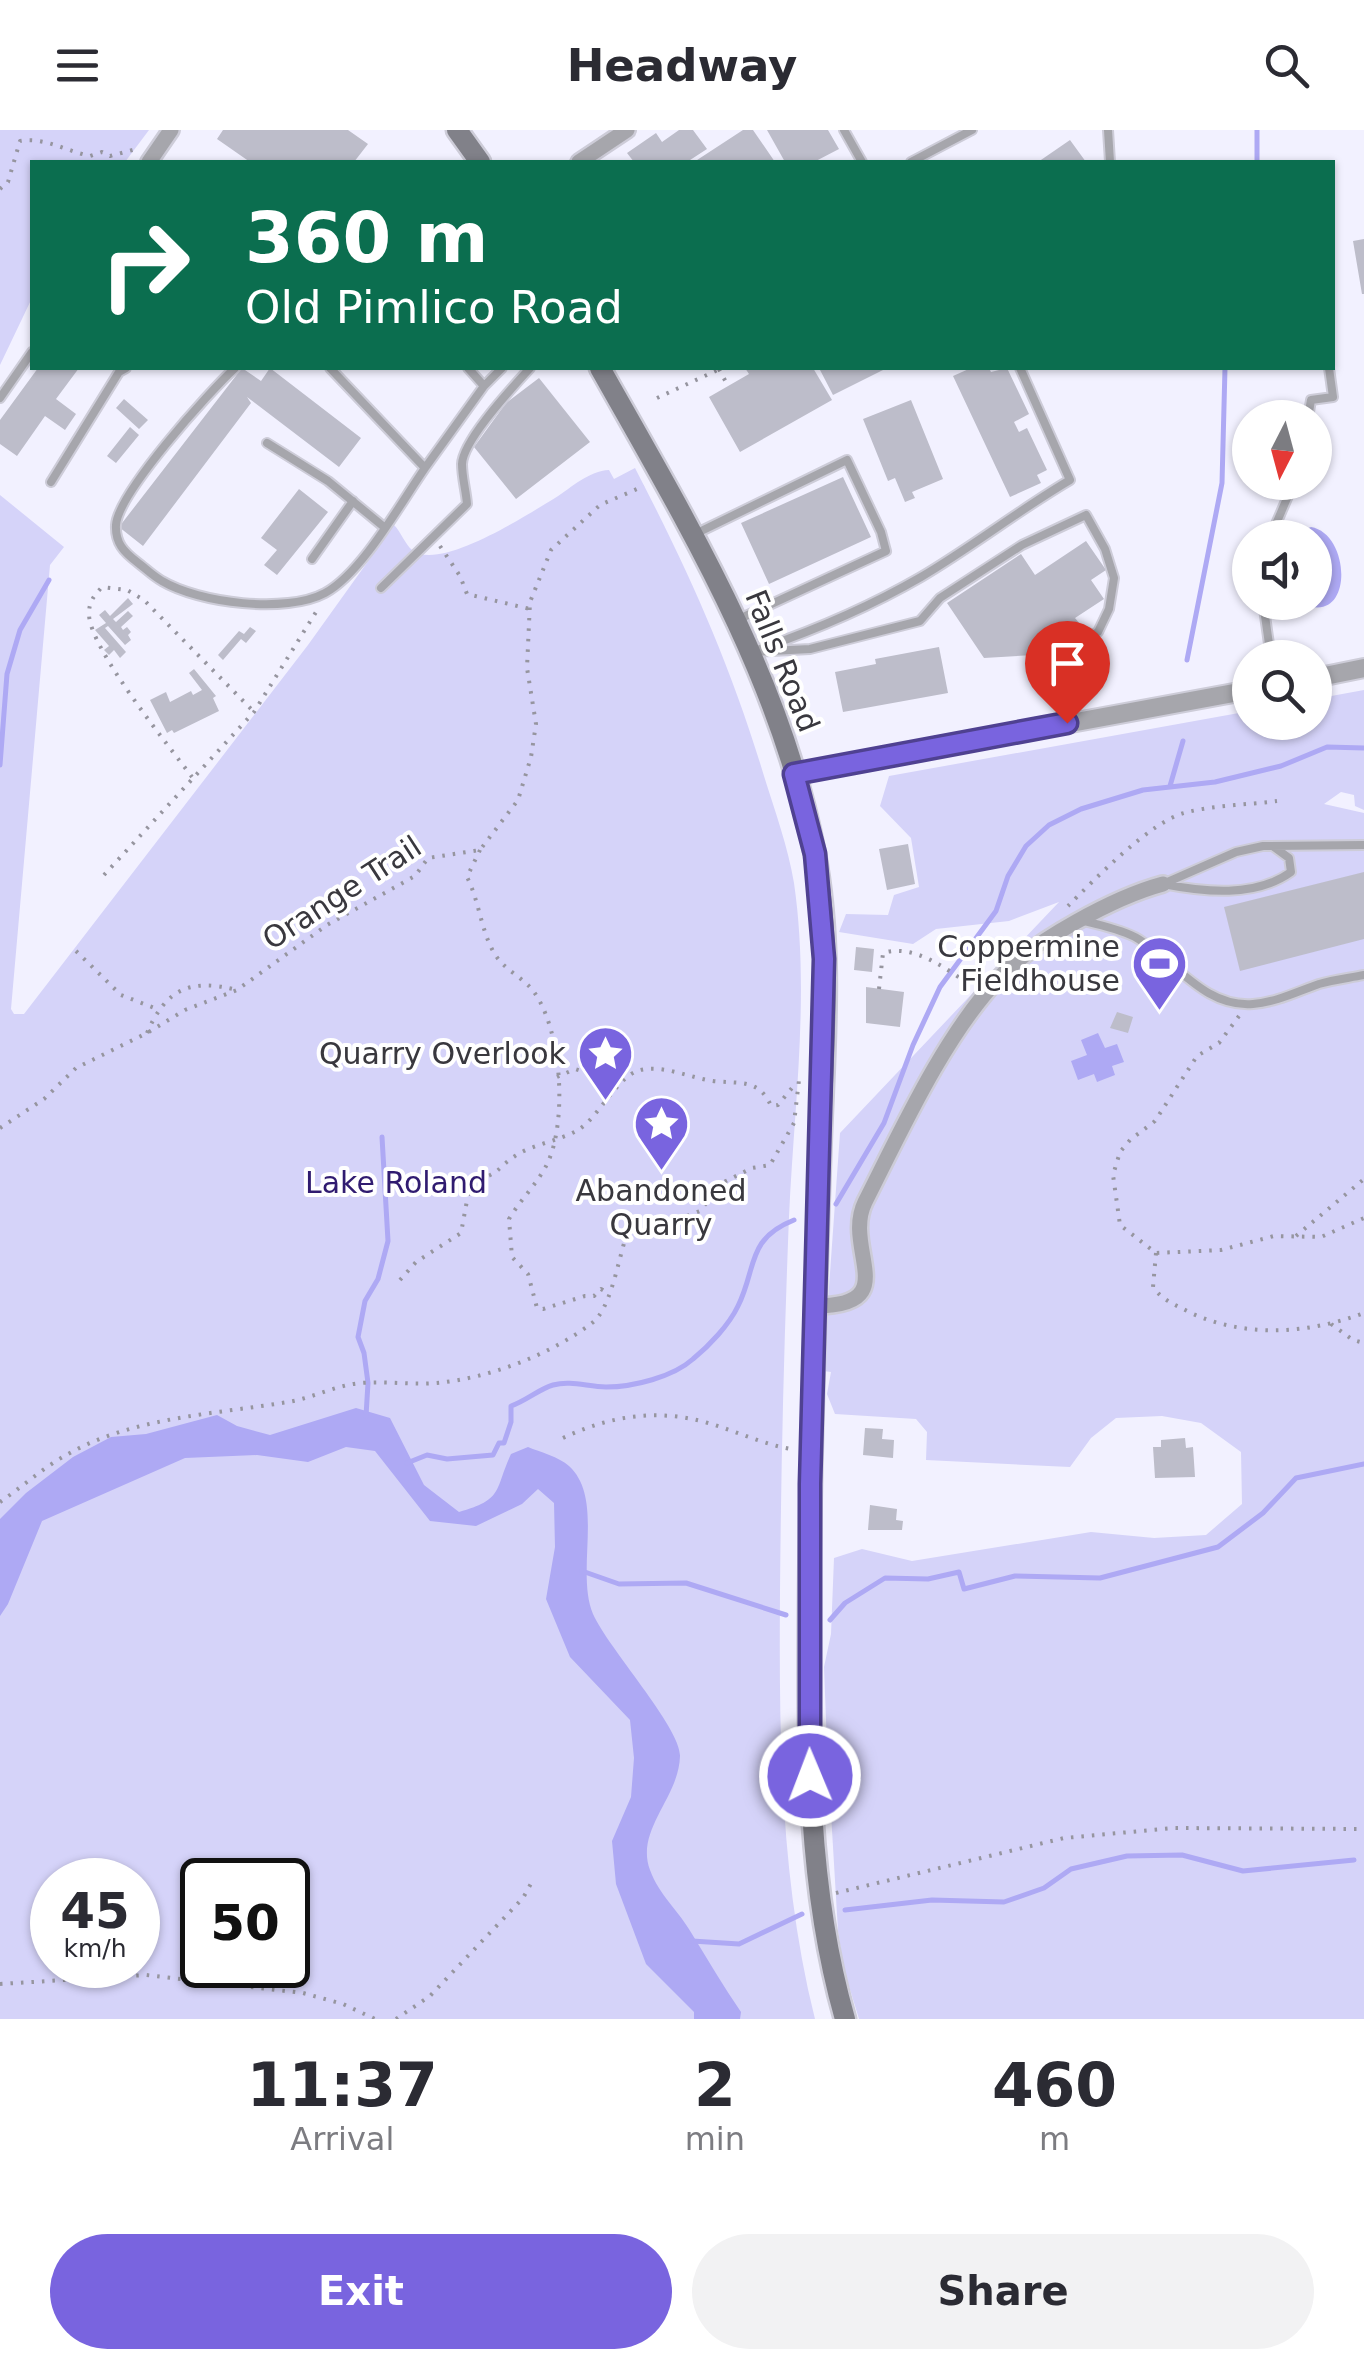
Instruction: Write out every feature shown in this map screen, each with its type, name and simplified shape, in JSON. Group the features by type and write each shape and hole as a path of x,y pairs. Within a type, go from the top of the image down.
{"main road":[{"path":"456,130 478,160"},
{"name":"Falls Road","path":"601,370 737,620 794,774 815,854 821,896 825,1013 810,1452 810,1776 820,1896 845,2019"}],"street":[{"path":"153,156 171,130"},
{"path":"582,160 627,130"},
{"path":"1332,675 1364,668"},
{"path":"794,774 1232,693"},
{"path":"815,1306 840,1306 863,1291 867,1278 858,1236 861,1210 914,1104 1000,976 1079,920 1136,891 1163,884"}],"lane":[{"path":"844,130 861,160"},
{"path":"922,160 972,130"},
{"path":"1108,130 1110,160"},
{"path":"0,398 30,355"},
{"path":"51,482 119,370"},
{"path":"233,370 204,397 135,487 117,516 115,529 120,549 163,582 202,596 280,604 323,594 353,571 484,386 500,370"},
{"path":"332,370 425,468"},
{"path":"470,370 484,386"},
{"path":"382,588 467,504 462,462 466,452 499,401 528,370"},
{"path":"751,652 813,631 922,576 1070,480 1021,370"},
{"path":"1312,400 1333,397 1328,370"},
{"path":"268,443 328,481 384,527"},
{"path":"693,535 847,460 886,550 737,620"},
{"path":"312,559 353,501"},
{"path":"751,652 810,649 920,621 940,598 1022,546 1086,516 1114,578 1109,609 1098,632 1058,652"},
{"path":"1163,884 1236,852 1272,846 1364,844"},
{"path":"1163,884 1226,892 1285,877 1291,872 1289,858 1272,846"},
{"path":"1079,920 1117,929 1138,939 1202,990 1229,1002 1248,1005 1282,1000 1320,984 1364,975"}],"path":[{"path":"0,189 8,182 20,141 31,139 64,146 90,156 102,152 110,156 149,144 153,156"},
{"path":"658,398 717,370"},
{"path":"722,370 728,386"},
{"path":"609,1294 601,1289 594,1296 537,1308 528,1274 512,1256 509,1219 546,1166 556,1140 558,1076 552,1032 534,991 494,953 478,899 467,878 480,850 518,800 531,757 536,724 527,668 530,609 550,550 600,505 662,478"},
{"path":"432,538 460,576 467,594 530,609"},
{"path":"192,777 92,632 88,617 90,600 102,587 127,590 144,600 254,712"},
{"path":"104,875 254,712 314,616 323,594"},
{"path":"1063,911 1102,872 1172,818 1182,813 1277,801"},
{"name":"Orange Trail","path":"0,1128 44,1098 76,1068 185,1010 237,990 327,925 415,876 428,858 480,850"},
{"path":"879,989 883,953 895,949 958,977"},
{"path":"76,951 121,994 158,1009"},
{"path":"147,1033 158,1009 186,986 218,985 237,990"},
{"path":"1248,1005 1218,1043 1197,1056 1155,1122 1120,1152 1113,1175 1120,1225 1156,1253 1221,1250 1247,1242 1296,1236 1321,1237 1364,1218"},
{"path":"558,1076 575,1070 596,1076 616,1089"},
{"path":"400,1280 416,1262 460,1233 468,1196 477,1179 493,1176 515,1155 579,1130 637,1072 662,1070 712,1080 750,1082 768,1098 771,1106 778,1105 799,1080 822,1080"},
{"path":"0,1502 68,1454 120,1432 229,1409 292,1401 359,1383 438,1383 481,1375 525,1359 595,1321 609,1294 625,1240 700,1210 722,1183 752,1168 770,1165 794,1123 799,1080"},
{"path":"1296,1236 1364,1179"},
{"path":"1156,1253 1153,1288 1162,1299 1210,1322 1236,1329 1308,1330 1364,1313"},
{"path":"1331,1324 1364,1343"},
{"path":"563,1438 594,1423 677,1415 766,1444 810,1452"},
{"path":"820,1896 1064,1838 1174,1828 1364,1829"},
{"path":"396,2019 430,1996 524,1898 534,1880"},
{"path":"0,1984 146,1975 303,1993 343,2004 375,2019"}],"green space":[{"path":"0,130 149,130 126,160 30,160 30,302 0,365"},
{"name":"Lake Roland","path":"635,468 691,581 751,735 794,883 801,1008 784,1358 780,1699 788,1860 815,2019 0,2019 0,495 64,547 50,565 11,1009 14,1014 24,1014 308,645 394,525 412,550 425,555 442,553 484,538 581,480 609,470 614,479"},
{"path":"1364,690 1364,810 1355,806 1354,795 1341,792 1324,804 1364,813 1364,2019 859,2019 844,1970 838,1931 827,1746 824,1667 831,1634 834,1558 862,1549 912,1561 1091,1532 1154,1538 1206,1535 1242,1504 1241,1452 1201,1423 1162,1416 1116,1418 1091,1438 1070,1467 926,1460 927,1432 916,1419 835,1414 827,1394 831,1372 823,1371 840,1133 1059,902 1009,921 936,929 913,944 839,932 846,914 888,915 894,895 919,887 911,838 880,806 889,776 1232,714 1232,740 1332,740 1332,696"}],"shaded area":[{"path":"1332,542 1340,561 1338,592 1332,601"},
{"path":"1098,1033 1105,1048 1117,1044 1124,1062 1112,1066 1115,1075 1097,1082 1094,1074 1078,1080 1071,1061 1087,1055 1081,1040"},
{"path":"356,1408 390,1418 424,1485 459,1512 491,1498 511,1454 528,1447 565,1463 580,1480 588,1516 588,1597 593,1614 669,1727 680,1756 673,1786 648,1841 650,1870 741,2012 740,2019 694,2019 694,2012 646,1964 616,1884 612,1841 631,1797 634,1758 630,1720 570,1657 546,1599 555,1547 554,1503 538,1489 522,1504 476,1526 430,1521 375,1451 346,1447 308,1462 257,1455 185,1458 42,1521 0,1616 0,1519 73,1457 111,1437 146,1434 217,1415 237,1426 270,1435"}],"building":[{"path":"223,130 348,130 368,144 356,160 247,160 217,139"},
{"path":"679,130 693,130 707,149 690,160 632,160 627,153 656,133 662,142"},
{"path":"743,130 753,130 774,160 697,160"},
{"path":"767,130 828,130 839,149 818,160 784,160"},
{"path":"1070,140 1085,160 1041,160"},
{"path":"1364,239 1364,294 1362,294 1353,241"},
{"path":"37,370 78,370 56,399 76,414 65,430 45,416 17,456 0,444 0,420"},
{"path":"240,370 261,381 273,370 361,438 339,467 247,397 251,403 143,546 119,527"},
{"path":"746,370 814,370 832,400 740,452 709,397 749,374"},
{"path":"820,370 883,370 833,395"},
{"path":"966,370 1008,370 1029,414 1014,422 1019,432 1027,428 1047,470 1037,475 1041,483 1010,497 953,376"},
{"path":"539,378 590,442 516,499 474,447 506,403"},
{"path":"124,399 148,420 139,429 116,408"},
{"path":"911,400 943,479 912,492 915,498 905,502 895,478 888,481 863,419"},
{"path":"130,427 139,435 116,463 107,456"},
{"path":"843,477 871,537 769,584 741,523"},
{"path":"299,489 328,512 277,575 264,565 277,550 261,538"},
{"path":"1086,541 1106,570 1091,580 1104,599 1075,618 1080,624 1033,655 984,658 947,603 1021,554 1035,575"},
{"path":"128,598 133,604 113,619 116,622 128,611 133,616 121,627 131,632 131,640 125,645 108,626 105,628 126,652 120,658 114,650 109,655 104,650 109,646 95,630 106,623 99,615 105,610 110,616"},
{"path":"250,627 256,631 246,643 241,639 223,660 218,655 239,631 244,634"},
{"path":"939,647 948,693 843,712 835,672 876,664 875,659"},
{"path":"194,669 216,696 213,698 219,711 167,733 150,700 166,692 170,702 202,690 189,673"},
{"path":"908,844 915,884 887,890 879,849"},
{"path":"1364,872 1364,939 1240,971 1224,907"},
{"path":"856,947 874,949 872,972 854,970"},
{"path":"866,987 904,992 900,1027 866,1023"},
{"path":"1117,1012 1133,1017 1128,1033 1110,1028"},
{"path":"865,1428 883,1429 882,1439 894,1440 893,1458 863,1455"},
{"path":"1185,1438 1186,1448 1193,1447 1195,1477 1155,1478 1153,1447 1161,1447 1161,1440"},
{"path":"870,1505 897,1509 896,1520 903,1521 902,1530 868,1530"}],"waterway":[{"path":"1257,130 1257,160"},
{"path":"1187,660 1222,483 1225,370"},
{"path":"0,765 7,674 20,630 49,580"},
{"path":"1170,786 1183,741"},
{"path":"836,1204 884,1123 940,987 996,911 1008,876 1026,846 1049,825 1081,809 1143,790 1215,782 1281,766 1327,747 1364,748"},
{"path":"366,1416 368,1383 358,1337 365,1301 378,1279 388,1241 382,1137"},
{"path":"407,1463 427,1455 447,1459 493,1455 499,1443 504,1443 511,1406 553,1385 628,1385 664,1376 685,1365 712,1342 734,1313 760,1246 768,1236 794,1220"},
{"path":"830,1620 845,1603 885,1578 928,1579 959,1572 964,1589 1015,1576 1100,1578 1218,1547 1263,1513 1296,1478 1364,1464"},
{"path":"582,1571 619,1584 686,1583 786,1615"},
{"path":"845,1910 932,1900 1004,1902 1044,1888 1071,1869 1127,1856 1182,1855 1243,1871 1354,1860"},
{"path":"692,1941 739,1944 802,1914"}],"place":[{"name":"Coppermine Fieldhouse","path":"1159,1013"},
{"name":"Quarry Overlook","path":"605,1103"},
{"name":"Abandoned Quarry","path":"661,1172"}],"route":[{"path":"810,1776 810,1484 825,1013 821,896 815,854 794,774 1067,723"}]}
